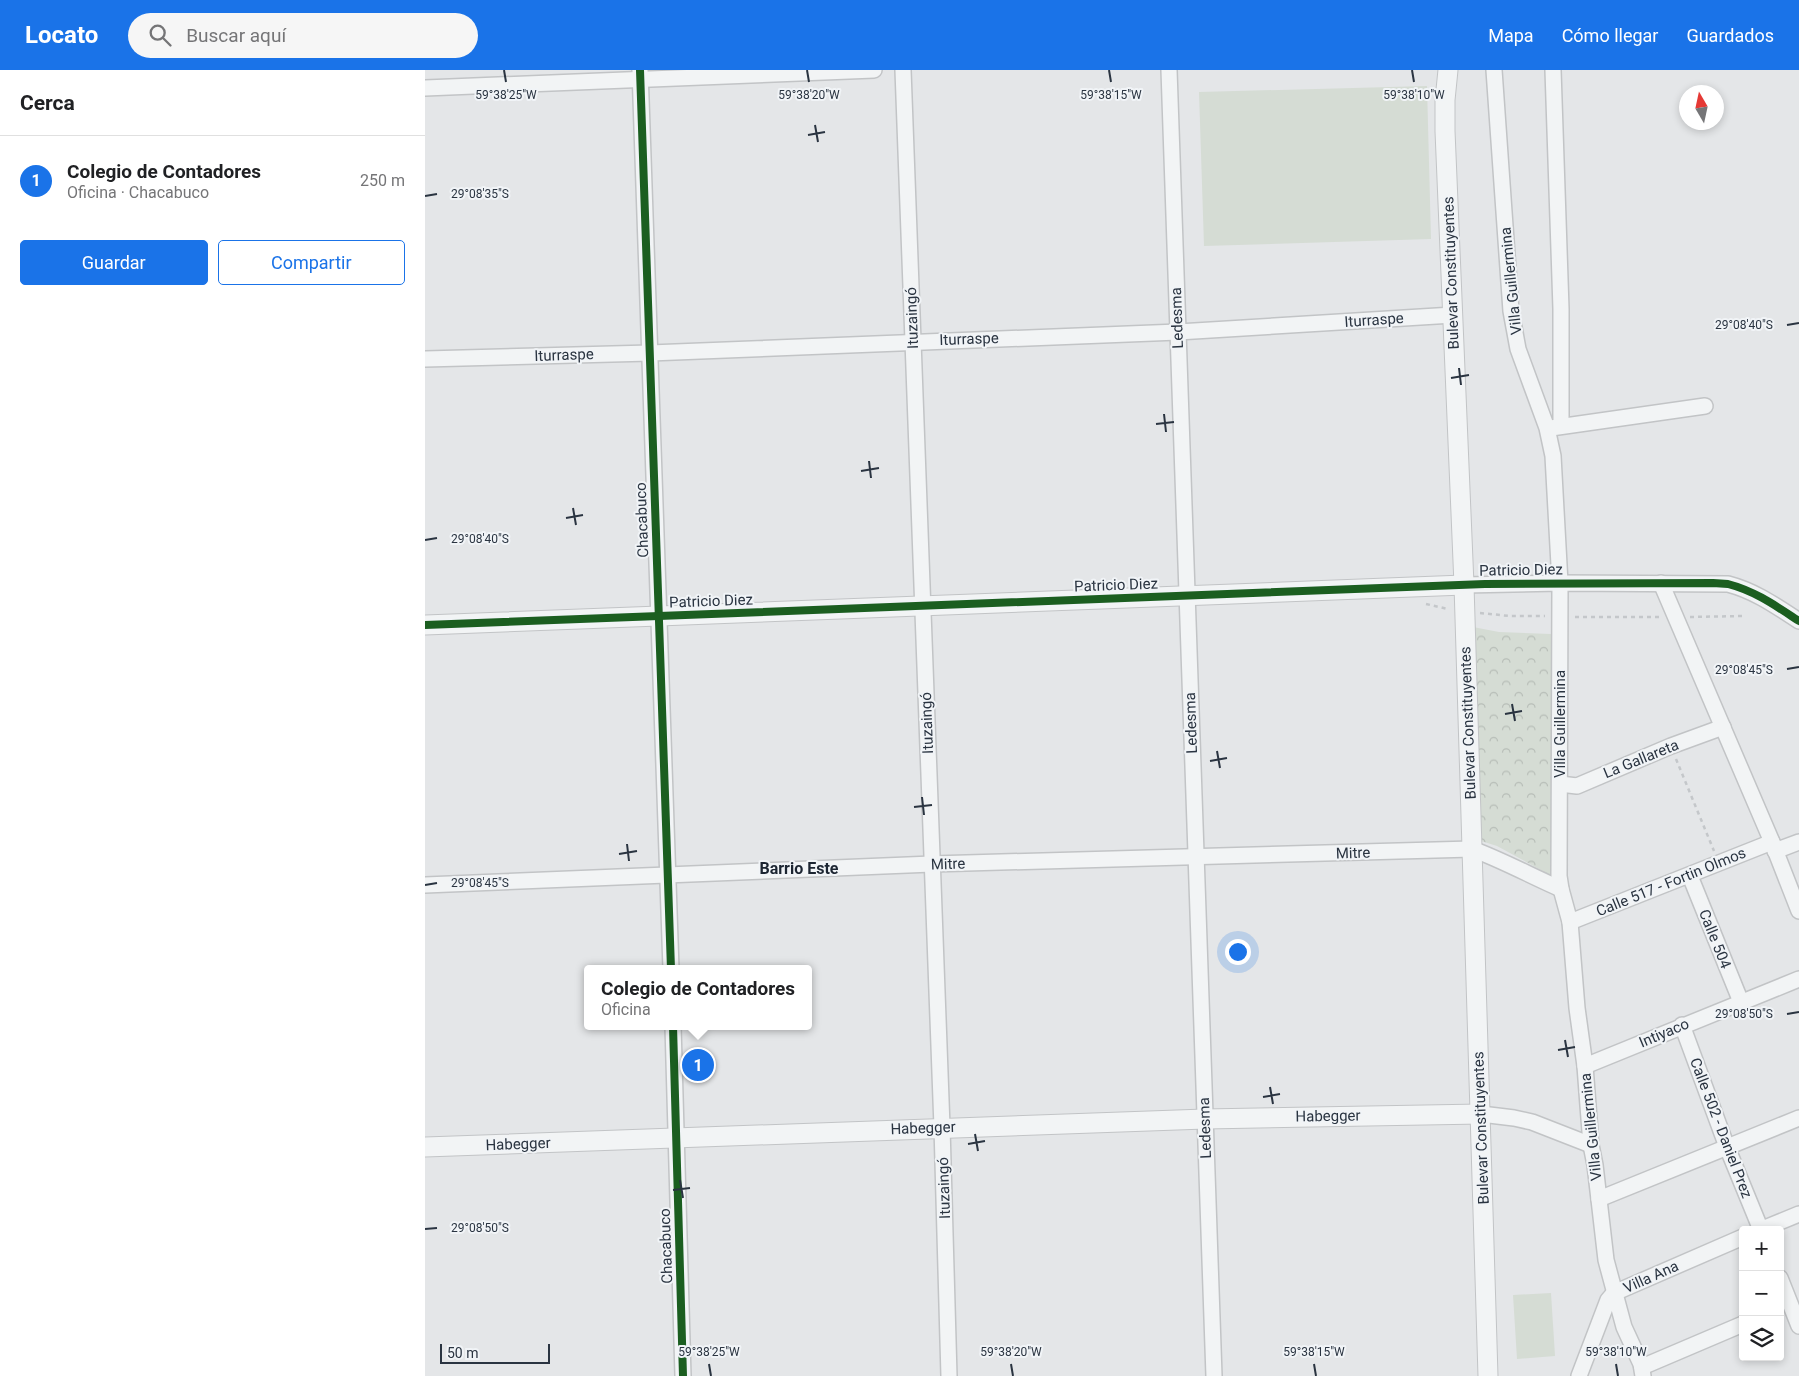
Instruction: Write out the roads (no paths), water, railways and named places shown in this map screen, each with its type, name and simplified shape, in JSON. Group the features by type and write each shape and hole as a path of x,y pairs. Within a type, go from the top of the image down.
{"street":[{"path":"425,88 640,75 874,70"},
{"name":"Ituzaingó","path":"903,70 942,1127 949,1376"},
{"name":"Ledesma","path":"1169,70 1214,1376"},
{"name":"Bulevar Constituyentes","path":"1448,70 1445,100 1445,131 1464,611 1488,1376"},
{"name":"Villa Guillermina","path":"1494,70 1511,311 1518,349 1554,427 1553,456 1560,583 1559,876 1570,922 1591,1145 1595,1165 1605,1260 1624,1327 1642,1372"},
{"path":"1553,70 1561,310 1554,427 1705,406"},
{"name":"Chacabuco","path":"640,75 671,965"},
{"name":"Iturraspe","path":"425,359 650,353 913,341 1178,332 1453,315"},
{"name":"Patricio Diez","path":"425,625 1463,585 1560,583 1728,584 1745,588 1799,620"},
{"path":"1661,583 1799,910"},
{"name":"La Gallareta","path":"1560,784 1577,786 1671,746 1723,727"},
{"name":"Calle 517 - Fortin Olmos","path":"1570,922 1719,864 1774,847 1799,842"},
{"path":"1472,849 1500,859 1525,874 1561,888"},
{"name":"Mitre","path":"425,885 932,864 1472,849"},
{"name":"Calle 504","path":"1689,876 1741,1002"},
{"name":"Intiyaco","path":"1585,1066 1799,979"},
{"name":"Calle 502 - Daniel Prez","path":"1682,1025 1758,1226"},
{"name":"Chacabuco","path":"673,1030 683,1376"},
{"path":"1481,1114 1532,1122 1591,1145"},
{"name":"Habegger","path":"425,1147 942,1127 1205,1119 1481,1114"},
{"path":"1599,1199 1799,1118"},
{"path":"1770,1226 1799,1214"},
{"name":"Villa Ana","path":"1579,1376 1608,1300 1614,1293 1739,1239"},
{"path":"1784,1288 1799,1326"},
{"path":"1642,1372 1739,1326"}],"place":[{"name":"Colegio de Contadores","path":"698,1065"}],"district":[{"name":"Barrio Este","path":"799,868"}]}
